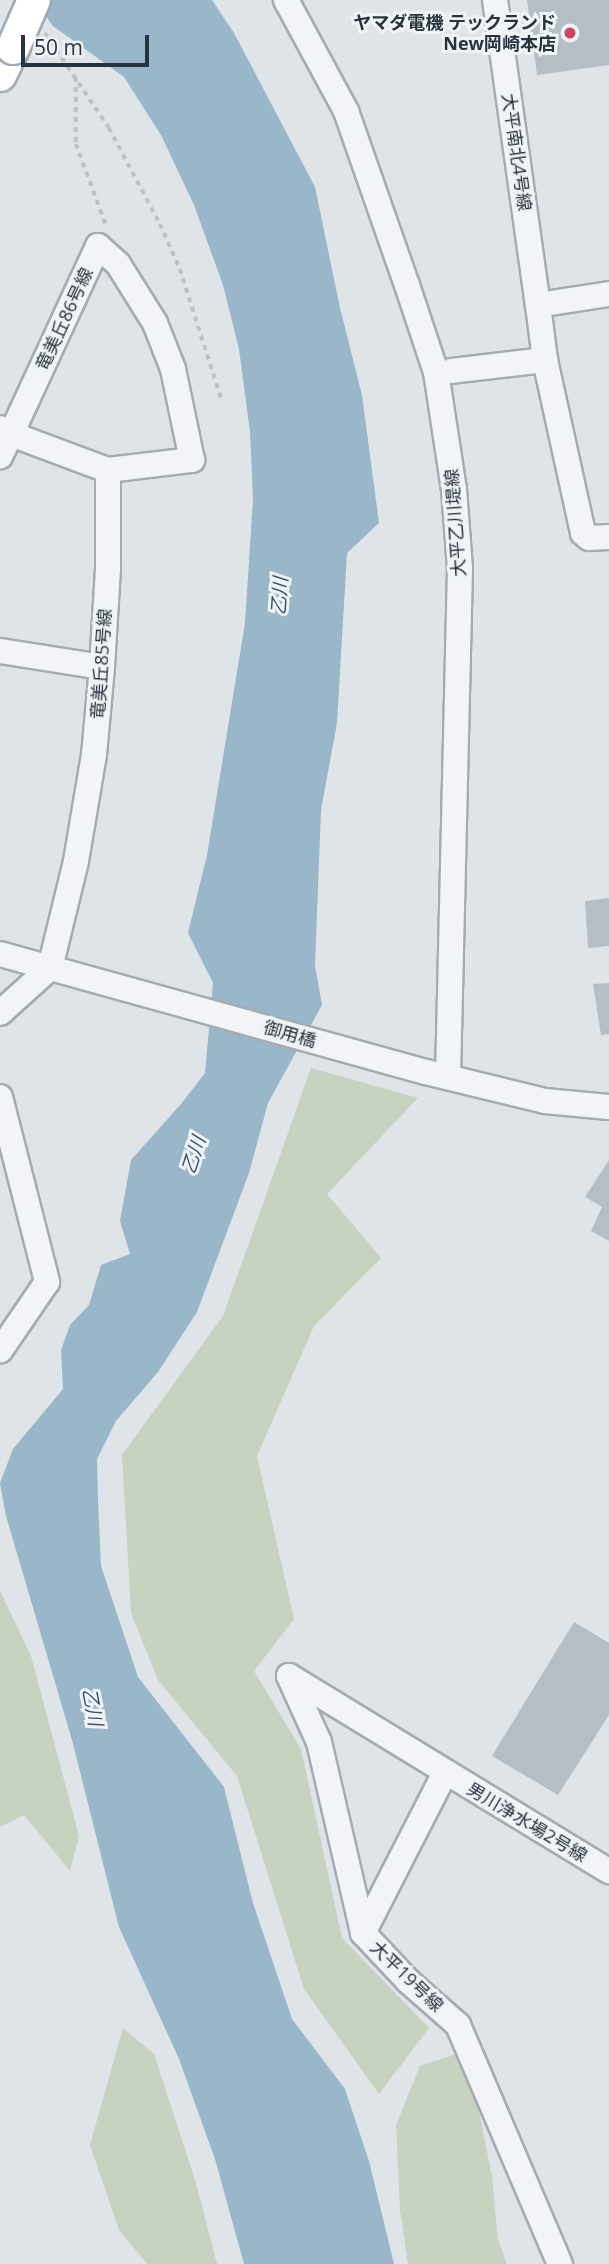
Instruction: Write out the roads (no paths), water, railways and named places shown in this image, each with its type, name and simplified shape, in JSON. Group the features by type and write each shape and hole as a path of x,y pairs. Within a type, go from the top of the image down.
{"main road":[{"path":"6,62 34,0"}],"street":[{"name":"大平乙川堤線","path":"286,0 346,111 403,273 436,372 454,489 460,568 448,1077"},
{"name":"大平南北4号線","path":"495,0 545,360 583,533 589,538 609,537"},
{"name":"竜美丘86号線","path":"0,457 5,431 98,246 118,264 155,323 173,369 192,460 108,470"},
{"path":"538,305 609,294"},
{"path":"451,371 545,360"},
{"path":"5,431 108,470"},
{"name":"竜美丘85号線","path":"50,968 76,861 94,755 108,568 108,470"},
{"path":"0,651 102,667"},
{"name":"御用橋","path":"0,954 448,1077 545,1101 609,1107"},
{"path":"0,1013 50,968"},
{"path":"0,1097 47,1282 4,1336"},
{"name":"男川浄水場2号線","path":"289,1676 609,1871"},
{"name":"大平19号線","path":"289,1676 319,1742 363,1933 408,1981 458,2025 560,2264"},
{"path":"363,1933 445,1773"}],"water":[{"name":"乙川","path":"34,0 212,0 234,33 315,187 340,308 362,395 379,523 347,553 337,723 321,810 315,965 322,1005 268,1103 249,1173 197,1312 158,1372 116,1421 97,1459 101,1566 138,1677 224,1787 253,1903 292,2019 345,2089 369,2161 394,2264 244,2264 215,2159 179,2059 119,1927 72,1740 6,1516 0,1483 13,1449 63,1389 61,1350 70,1325 89,1305 101,1265 130,1254 120,1221 131,1160 205,1073 213,983 188,933 207,855 245,623 253,499 250,432 239,349 223,285 194,205 161,135 124,77 53,26"}],"place":[{"name":"ヤマダ電機 テックランド New岡崎本店","path":"570,33"}]}
